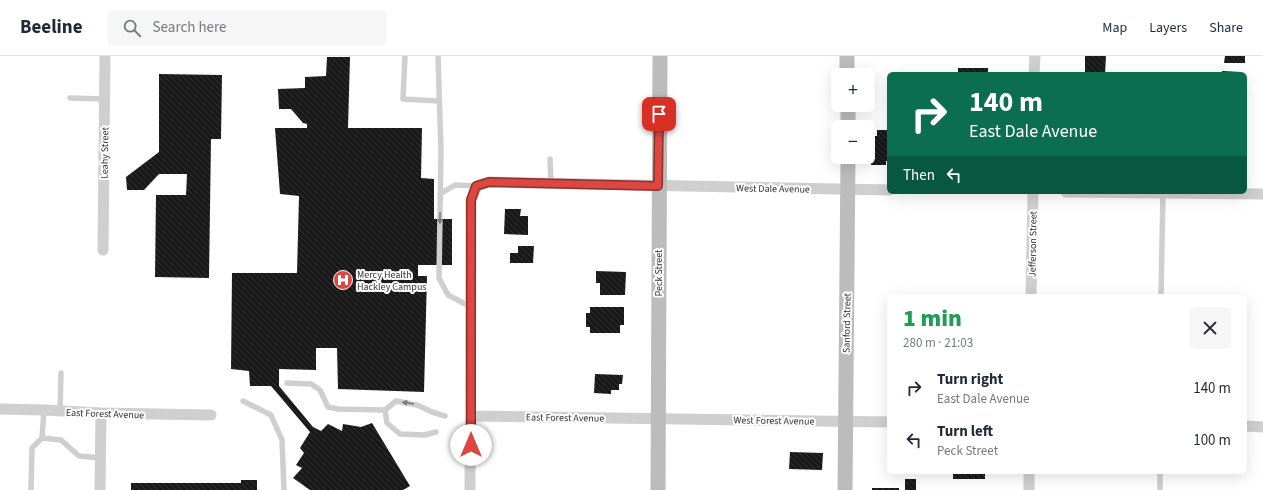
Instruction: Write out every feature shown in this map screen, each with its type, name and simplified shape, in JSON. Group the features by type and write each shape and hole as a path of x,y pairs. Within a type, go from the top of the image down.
{"street":[{"name":"Leahy Street","path":"103,250 105,56"},
{"name":"Peck Street","path":"658,490 658,186 660,56"},
{"path":"847,56 847,68"},
{"path":"1034,72 1035,56"},
{"name":"Sanford Street","path":"845,490 848,164"},
{"name":"West Dale Avenue","path":"476,186 489,182 887,190"},
{"path":"470,490 471,200 476,186"},
{"name":"Jefferson Street","path":"1032,294 1033,194"},
{"path":"1247,194 1263,194"},
{"name":"East Forest Avenue","path":"0,409 101,414 211,414"},
{"path":"100,490 101,414"},
{"name":"East Forest Avenue","path":"471,416 659,419"},
{"name":"West Forest Avenue","path":"659,419 887,422"},
{"path":"1247,426 1263,427"},
{"path":"1029,474 1029,490"}],"lane":[{"path":"405,56 404,99 439,100"},
{"path":"438,56 441,151 439,278 448,295 471,307"},
{"path":"70,98 104,99"},
{"path":"550,159 551,184"},
{"path":"440,194 455,185 476,186"},
{"path":"1161,294 1164,194"},
{"path":"60,411 61,373"},
{"path":"287,383 311,384 320,390 328,407 338,409 385,410 396,401 418,405 444,416"},
{"path":"243,401 271,415 282,440 284,490"},
{"path":"31,490 32,448 42,438 44,410"},
{"path":"385,410 387,423 400,434 424,435 436,432"},
{"path":"42,438 61,440 79,456 100,458"},
{"path":"1160,474 1160,490"}],"building":[{"path":"1085,56 1106,56 1105,72 1085,72"},
{"path":"1225,56 1245,56 1245,63 1224,63"},
{"path":"327,57 350,57 348,128 422,128 421,178 434,179 434,219 452,219 452,265 418,265 418,276 427,276 424,392 338,389 337,348 316,348 316,370 279,369 279,386 313,427 321,431 328,424 342,431 343,424 361,427 372,423 410,486 403,490 310,490 293,478 302,468 296,465 304,453 300,448 310,432 271,386 250,386 249,371 231,369 232,273 297,273 299,196 280,194 275,128 307,128 307,124 303,123 291,109 279,109 278,89 305,88 305,77 326,76"},
{"path":"958,68 988,68 988,72 958,72"},
{"path":"159,74 222,75 221,139 211,139 209,278 155,277 156,195 186,195 187,174 159,174 144,190 127,190 126,177 159,152"},
{"path":"877,130 887,130 886,165 871,165 875,164 875,136 877,136"},
{"path":"505,209 521,209 520,216 528,216 528,235 504,234"},
{"path":"518,246 534,246 533,263 510,263 510,253 518,253"},
{"path":"596,271 626,272 625,295 600,295 600,283 596,283"},
{"path":"590,307 624,307 624,325 620,325 620,333 590,333 590,327 586,327 586,313 590,313"},
{"path":"595,374 623,375 622,384 619,384 619,390 611,390 611,394 594,393"},
{"path":"790,452 823,453 822,470 789,469"},
{"path":"953,474 985,474 985,479 953,479"},
{"path":"905,479 916,479 916,490 905,490"},
{"path":"241,480 257,480 257,490 131,490 131,483 241,483"},
{"path":"872,488 899,488 899,490 872,490"}],"place":[{"name":"Mercy Health Hackley Campus","path":"343,280"}],"route":[{"path":"471,445 471,200 476,186 489,182 658,186 659,114"}]}
